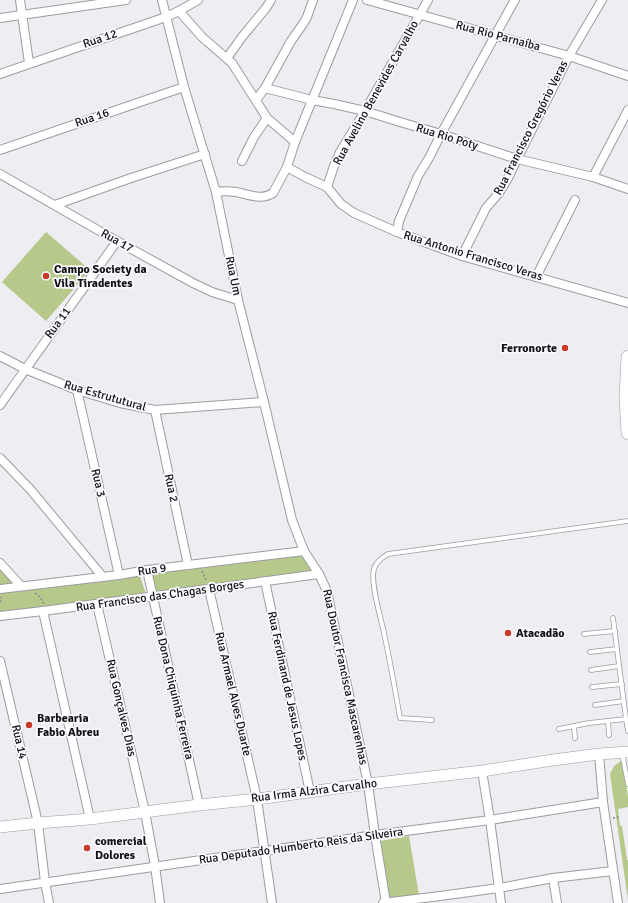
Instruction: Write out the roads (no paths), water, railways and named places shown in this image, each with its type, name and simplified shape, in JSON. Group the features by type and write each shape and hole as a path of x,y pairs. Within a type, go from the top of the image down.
{"main road":[{"path":"628,357 626,397 628,433"}],"street":[{"path":"20,0 30,63"},
{"path":"0,18 126,0"},
{"name":"Rua Um","path":"162,0 184,86 216,192 238,300 292,520 304,551"},
{"name":"Rua 12","path":"0,74 166,17 198,0"},
{"path":"227,58 271,0"},
{"path":"256,100 265,88 291,40 301,28 313,0"},
{"path":"216,192 228,191 254,197 274,193 286,167 353,0"},
{"name":"Rua Rio Parnaíba","path":"367,0 569,56 628,76"},
{"name":"Rua Avelino Benevides Carvalho","path":"327,187 340,152 428,0"},
{"path":"397,232 399,221 418,176 515,0"},
{"name":"Rua Francisco Gregório Veras","path":"462,256 486,208 499,193 508,178 569,56 602,0"},
{"path":"179,11 202,37 227,58 236,69 267,118 295,142"},
{"name":"Rua 16","path":"0,150 184,86"},
{"name":"Rua Rio Poty","path":"265,88 365,111 517,159 593,177 628,189"},
{"path":"593,177 628,110"},
{"path":"242,161 254,137 267,118"},
{"path":"55,205 205,154"},
{"name":"Rua Antonio Francisco Veras","path":"286,167 327,187 341,204 354,213 397,232 462,256 628,302"},
{"name":"Rua 17","path":"0,174 193,283 212,292 238,300"},
{"path":"536,276 575,200"},
{"name":"Rua 11","path":"0,405 117,241"},
{"name":"Rua Estrututural","path":"0,356 25,369 77,390 120,403 154,410 264,402"},
{"name":"Rua 3","path":"77,390 119,575"},
{"name":"Rua 2","path":"154,410 192,565"},
{"path":"0,458 30,489 103,576"},
{"name":"Rua 9","path":"0,589 304,551"},
{"name":"Rua Doutor Francisca Mascarenhas","path":"304,551 319,574 326,591 333,620 368,784 385,903"},
{"path":"0,563 25,586"},
{"name":"Rua Dona Chiquinha Ferreira","path":"147,570 199,805"},
{"name":"Rua Francisco das Chagas Borges","path":"0,616 319,574"},
{"name":"Rua Ferdinand de Jesus Lopes","path":"265,581 310,792"},
{"name":"Rua Armael Alves Duarte","path":"209,589 257,799 272,903"},
{"name":"Rua Gonçalves Dias","path":"97,604 145,812 160,903"},
{"path":"43,611 90,819"},
{"name":"Rua 14","path":"0,661 38,823 49,903"},
{"name":"Rua Irmã Alzira Carvalho","path":"0,827 90,819 482,771 599,754 625,753"},
{"path":"599,754 603,802 618,903"},
{"path":"482,771 501,903"},
{"name":"Rua Deputado Humberto Reis da Silveira","path":"0,889 264,850 490,820 603,802"},
{"path":"385,903 441,900 553,878 614,871"},
{"path":"553,878 557,903"}],"lane":[{"path":"432,720 400,718 374,585 373,570 376,563 388,554 628,521"},
{"path":"613,618 628,731"},
{"path":"584,634 615,630"},
{"path":"590,652 617,649"},
{"path":"591,670 619,666"},
{"path":"592,687 622,684"},
{"path":"595,705 624,701"},
{"path":"559,729 626,719"},
{"path":"608,721 609,735"},
{"path":"574,726 575,738"},
{"path":"625,753 628,784"}],"place":[{"name":"Campo Society da Vila Tiradentes","path":"46,276"},
{"name":"Ferronorte","path":"565,348"},
{"name":"Atacadão","path":"508,633"},
{"name":"Barbearia Fabio Abreu","path":"29,725"},
{"name":"comercial Dolores","path":"87,848"}]}
